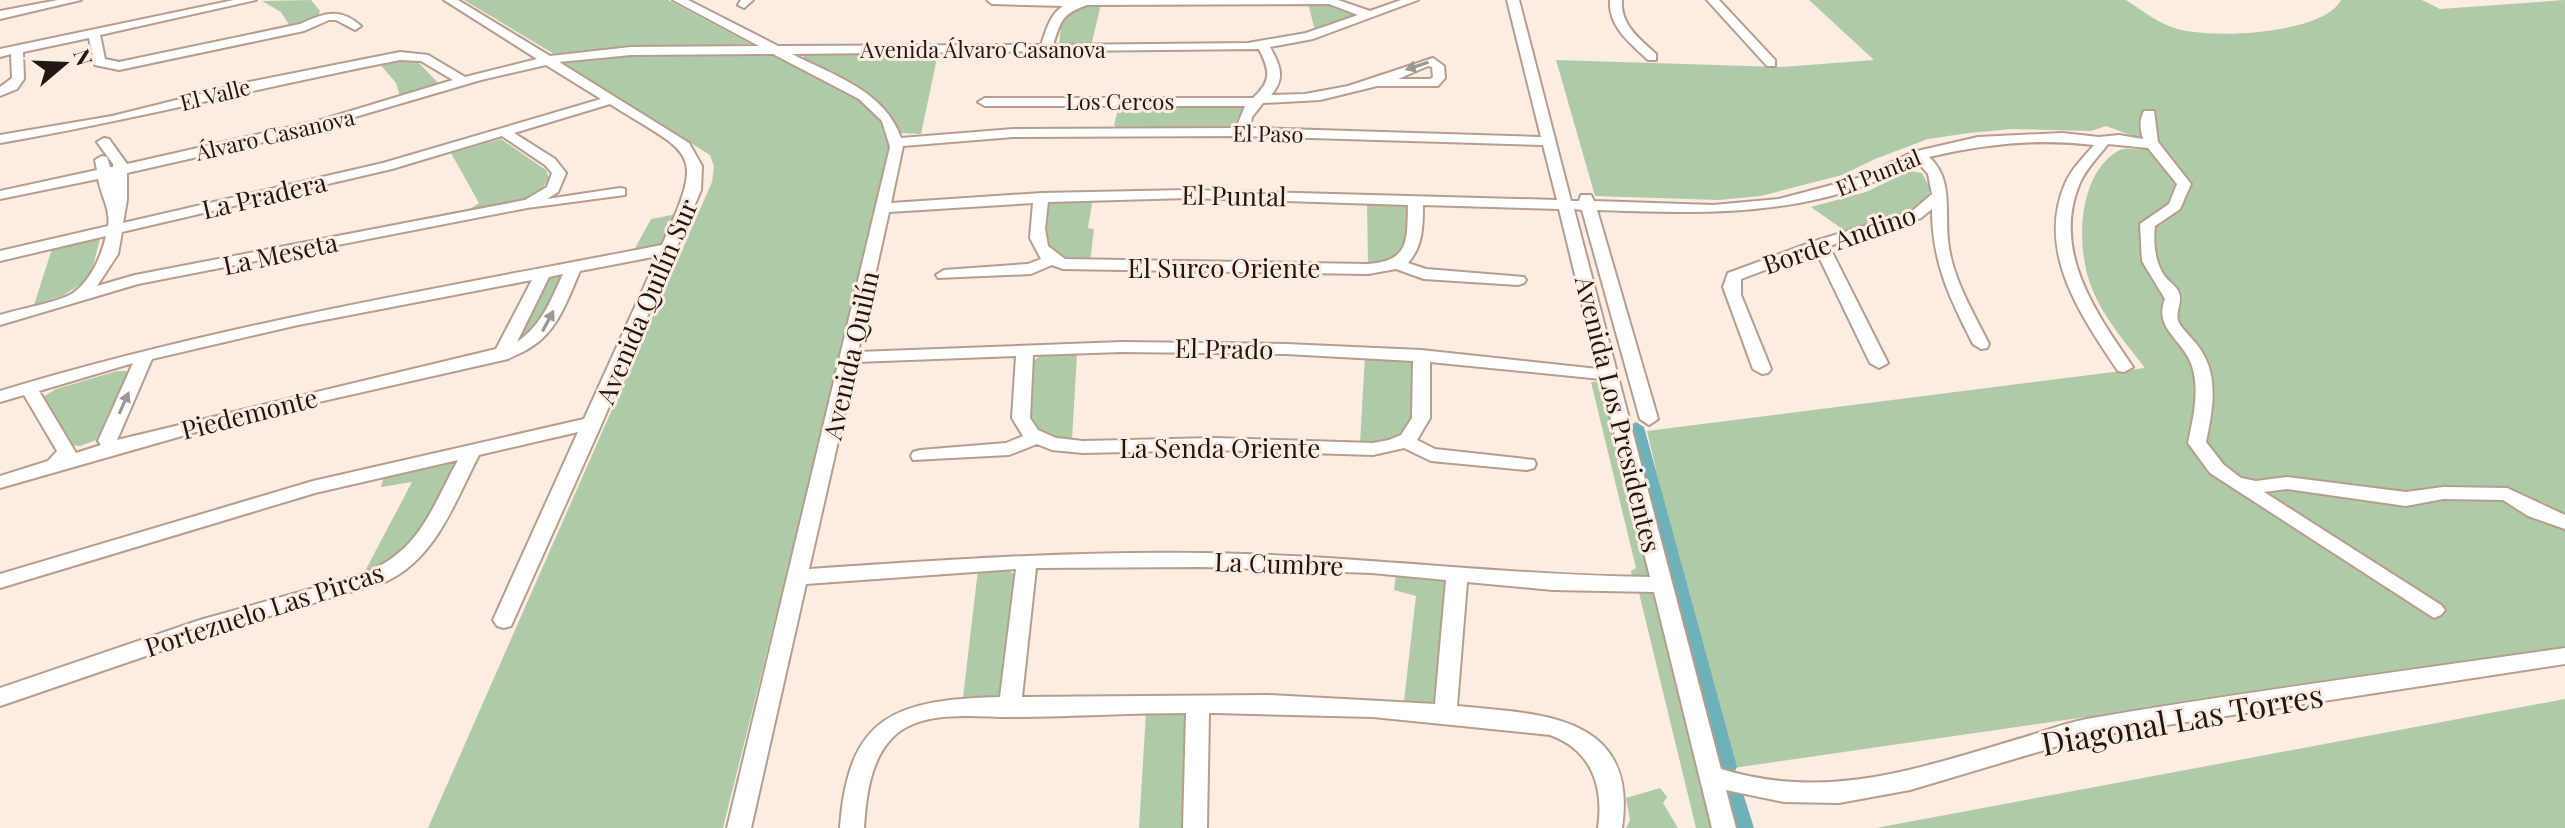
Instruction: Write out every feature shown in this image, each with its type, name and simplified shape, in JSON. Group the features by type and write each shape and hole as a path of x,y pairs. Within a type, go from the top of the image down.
{"street":[{"path":"14,12 22,0"},
{"path":"0,15 75,0"},
{"path":"0,53 250,0"},
{"path":"321,0 329,10 327,16"},
{"name":"Avenida Quilín Sur","path":"450,0 682,144 695,161 698,172 695,189 504,620"},
{"path":"679,0 864,96 883,113 896,140"},
{"path":"1051,49 1063,10 1091,2 1325,0 1368,16"},
{"name":"Avenida Álvaro Casanova","path":"546,59 615,52 1263,45 1309,36 1412,0"},
{"name":"Avenida Los Presidentes","path":"1513,0 1724,828"},
{"path":"1616,0 1614,9 1621,25 1652,57"},
{"path":"1713,0 1771,63"},
{"path":"992,1 1059,1 1072,5"},
{"path":"94,33 99,62 110,66 298,29 327,16 339,16 355,26"},
{"path":"1242,132 1246,111 1273,87 1277,74 1263,45"},
{"path":"4,90 18,79 17,49"},
{"name":"El Valle","path":"0,139 102,122 241,87 385,59 412,56 429,61 458,84"},
{"name":"Álvaro Casanova","path":"0,195 298,130 546,59"},
{"name":"Los Cercos","path":"985,102 1258,100 1306,96 1377,82"},
{"name":"La Pradera","path":"0,256 115,221 377,169 525,126 607,98"},
{"path":"1107,133 1112,101"},
{"path":"2149,114 2144,124 2154,145 2184,184 2175,206 2148,224 2147,248 2159,282 2170,290 2173,299 2168,308 2169,323 2197,357 2205,401 2197,443 2217,469 2234,482 2434,610"},
{"path":"102,122 103,172 115,221"},
{"path":"504,132 558,170 559,179 547,194 527,204"},
{"name":"El Paso","path":"896,140 987,135 1242,132 1549,141"},
{"name":"El Puntal","path":"884,205 1041,197 1213,194 1566,208 1588,205 1657,209 1739,208 1793,200 1847,186 1911,157 1955,145 2003,138 2071,137 2099,141 2119,139 2154,145"},
{"name":"Avenida Quilín","path":"739,828 896,159 896,140"},
{"path":"2099,141 2101,144 2080,170 2069,191 2063,236 2076,290 2124,367"},
{"path":"64,301 95,281 110,254 121,168 104,142"},
{"name":"Borde Andino","path":"1762,369 1733,295 1731,287 1734,276 1820,244 1916,215 1938,190 1911,157"},
{"path":"1938,190 1942,254 1981,344"},
{"name":"La Meseta","path":"0,320 118,284 156,276 527,204 620,192"},
{"path":"547,194 552,200 564,201"},
{"path":"944,275 1031,269 1051,260 1038,246 1041,197"},
{"path":"1397,264 1409,256 1413,248 1416,200"},
{"name":"Avenida Los Presidentes","path":"1588,205 1649,419"},
{"path":"1916,215 1940,223"},
{"path":"1820,244 1879,363"},
{"path":"0,397 86,378 144,357 336,312 544,271 666,253"},
{"path":"110,254 116,265 125,271 156,276"},
{"name":"El Surco Oriente","path":"1051,260 1087,266 1368,269 1397,264"},
{"path":"1397,264 1424,274 1518,280"},
{"name":"Piedemonte","path":"60,459 110,444 502,355 539,336 581,265"},
{"path":"502,355 544,271"},
{"name":"El Prado","path":"848,362 1025,351 1188,347 1421,355 1547,369 1608,370"},
{"path":"920,456 1009,449 1036,438 1026,429 1021,418 1025,351"},
{"path":"1421,355 1422,423 1416,433 1405,441 1431,455 1527,464"},
{"path":"110,444 144,357"},
{"path":"0,482 60,459 29,389"},
{"path":"0,581 266,500 472,451 516,443 538,443 591,428"},
{"name":"La Senda Oriente","path":"1036,438 1076,447 1214,444 1373,449 1405,441"},
{"name":"Portezuelo Las Pircas","path":"0,697 160,642 363,582 389,571 405,562 422,544 472,451"},
{"path":"2234,482 2256,487 2300,484 2406,499 2443,493 2507,494 2535,511 2565,522"},
{"path":"1010,708 1027,561"},
{"name":"La Cumbre","path":"797,583 856,582 895,572 1027,561 1275,562 1372,566 1553,583 1662,585"},
{"path":"1445,713 1457,575"},
{"name":"Diagonal Las Torres","path":"1710,775 1745,786 1784,792 1839,793 1910,780 2088,728 2565,656"},
{"path":"1195,828 1198,703"},
{"path":"852,828 865,765 873,746 889,726 921,712 1198,703 1326,704 1445,713 1549,726 1582,740 1597,755 1608,778 1613,802 1610,828"}],"green space":[{"path":"311,0 320,11 318,17 285,28 289,25 281,12 262,1"},
{"path":"464,0 668,0 751,44 597,49 554,54"},
{"path":"1809,0 2126,0 2169,26 2185,31 2233,34 2288,28 2311,21 2330,12 2341,0 2422,0 2440,9 2565,0 2565,648 1726,769 1647,431 2145,368 2101,308 2091,286 2083,252 2084,213 2094,177 2104,162 2118,151 2142,149 2136,137 2106,126 2091,131 2012,129 1928,139 1842,175 1761,196 1719,200 1595,196 1556,60 1782,67 1874,60"},
{"path":"1308,3 1328,4 1356,15 1315,31"},
{"path":"1101,4 1091,46 1059,45 1062,16 1076,6"},
{"path":"938,53 921,134 900,133 876,101 803,60 804,55"},
{"path":"771,54 815,72 864,102 883,122 888,134 889,152 887,171 723,828 428,828 712,182 714,166 710,155 561,62 607,55"},
{"path":"401,59 417,61 439,84 400,96 396,83 379,63"},
{"path":"1119,105 1244,106 1233,128 1120,130 1114,125"},
{"path":"501,139 546,170 549,178 543,187 524,199 467,211 479,203 451,153"},
{"path":"1910,171 1922,173 1930,188 1919,207 1895,219 1845,231 1811,207 1866,192"},
{"path":"1093,198 1088,228 1094,229 1090,263 1065,261 1044,244 1048,203"},
{"path":"1367,201 1409,206 1407,246 1393,260 1368,265"},
{"path":"677,214 661,250 632,254 651,219"},
{"path":"100,239 90,278 64,295 34,305 52,249"},
{"path":"558,274 563,276 540,330 516,342 548,278"},
{"path":"1077,354 1072,440 1043,432 1036,424 1031,415 1030,391 1032,362 1041,355"},
{"path":"1365,355 1409,360 1412,364 1416,403 1412,425 1389,441 1360,444"},
{"path":"117,371 130,371 99,439 80,446 69,445 43,397 56,389"},
{"path":"1603,381 1652,580 1633,580 1631,571 1636,568 1591,382"},
{"path":"452,463 454,468 414,542 403,555 363,575 412,482 381,487 384,476"},
{"path":"978,570 1008,570 1015,575 1003,696 995,703 962,706"},
{"path":"1396,575 1439,579 1447,584 1437,699 1431,703 1404,701 1416,596 1394,590"},
{"path":"1639,593 1655,593 1713,828 1696,828"},
{"path":"2565,699 2565,828 1876,828"},
{"path":"1146,712 1180,712 1188,718 1185,828 1139,828"},
{"path":"1660,788 1667,797 1663,803 1678,828 1626,828 1630,820 1626,798"}],"waterway":[{"path":"1636,427 1727,767"},
{"path":"1734,796 1743,828"}]}
